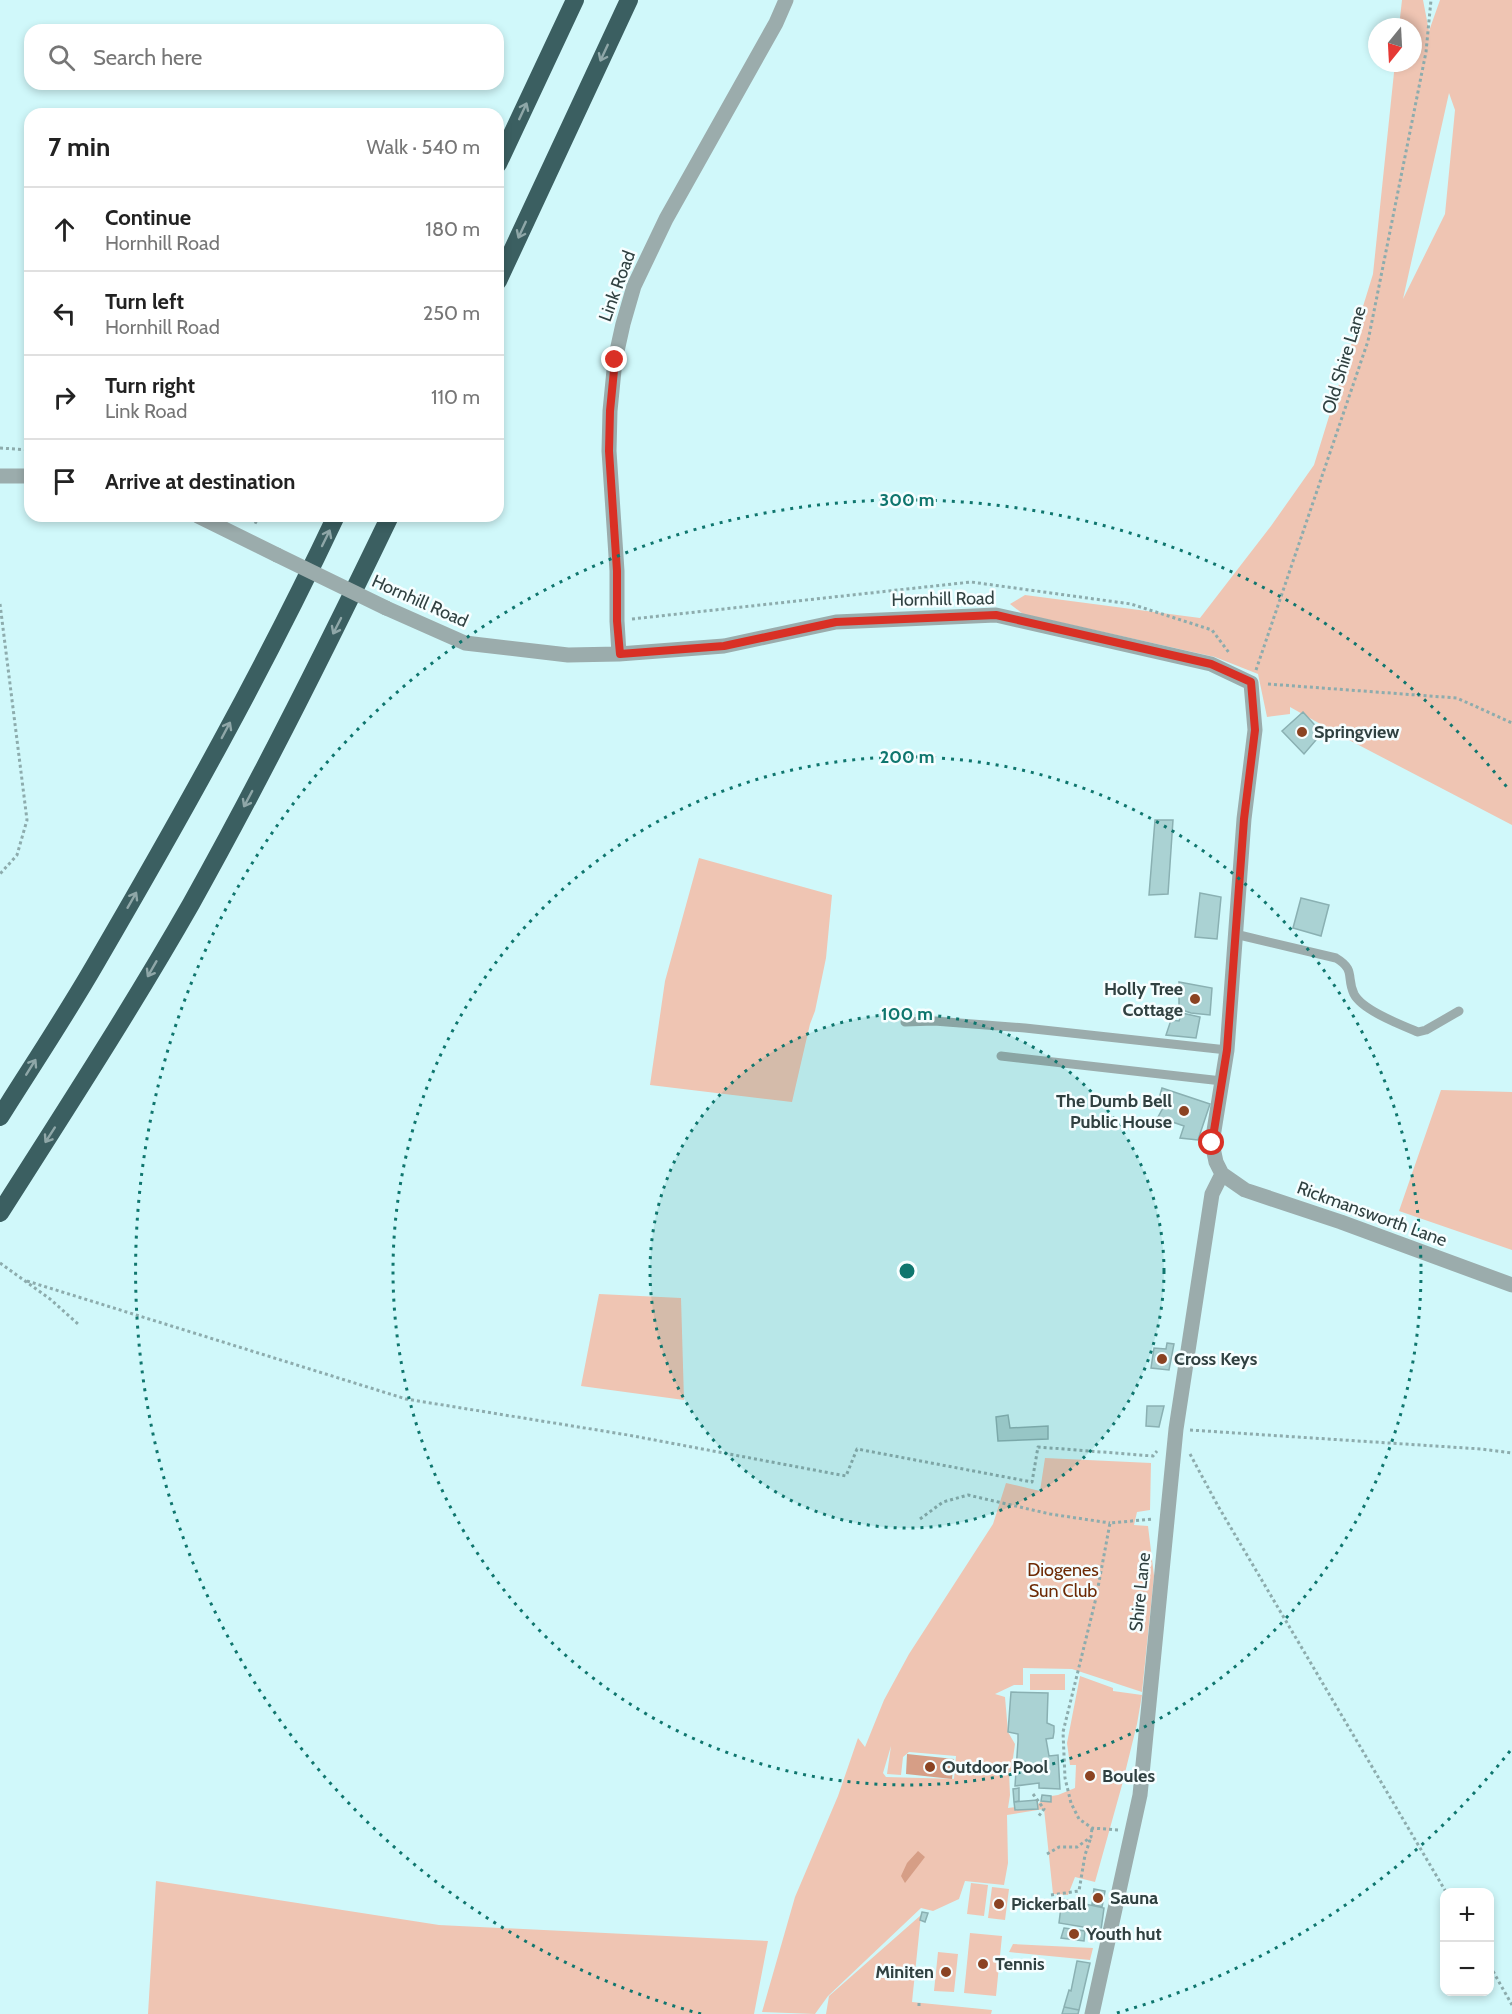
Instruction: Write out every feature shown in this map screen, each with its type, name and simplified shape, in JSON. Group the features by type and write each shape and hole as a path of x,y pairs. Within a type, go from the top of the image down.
{"highway":[{"path":"504,151 575,0"},
{"path":"504,268 629,0"},
{"path":"0,1117 95,965 186,806 262,664 333,522"},
{"path":"0,1213 110,1041 191,904 340,620 387,522"}],"street":[{"name":"Link Road","path":"620,654 609,451 615,360 623,324 634,286 666,219 776,23 786,0"},
{"path":"0,476 24,476"},
{"name":"Hornhill Road","path":"210,522 386,608 465,643 568,655 620,654 724,646 836,622 996,615 1211,664 1251,682"},
{"path":"1222,1174 1216,1162 1212,1143 1227,1050 1244,819 1255,730 1251,682"},
{"name":"Rickmansworth Lane","path":"1222,1174 1245,1190 1341,1222 1512,1285"},
{"name":"Shire Lane","path":"1092,2014 1140,1795 1176,1429 1212,1194 1222,1174"}],"lane":[{"path":"1235,934 1336,958 1350,970 1354,993 1364,1004 1418,1032 1426,1030 1459,1011"},
{"path":"905,1022 934,1021 1025,1028 1227,1050"},
{"path":"1001,1056 1222,1082"}],"path":[{"name":"Old Shire Lane","path":"1251,682 1368,341 1426,52 1431,0"},
{"path":"0,448 24,450"},
{"path":"0,604 27,820 17,855 0,874"},
{"path":"1251,682 1457,698 1512,723"},
{"path":"0,1263 27,1281 78,1324"},
{"path":"27,1281 406,1399 628,1435 846,1476 857,1449 1032,1482 1038,1447 1153,1456 1176,1429"},
{"path":"1176,1429 1512,1453"},
{"path":"1176,1429 1218,1506 1443,1888"},
{"path":"920,1519 943,1502 968,1495 1050,1514 1110,1523 1144,1519 1167,1520"},
{"path":"1110,1523 1096,1598 1063,1732 1065,1778 1071,1803 1079,1819 1092,1828 1132,1831"},
{"path":"1033,1794 1044,1809 1038,1817"},
{"path":"1051,1895 1079,1891 1092,1828"},
{"path":"1047,1854 1059,1847 1077,1846 1091,1837"},
{"path":"1494,1973 1512,2004"},
{"path":"919,2000 919,2006"}],"green space":[{"path":"1402,0 1423,0 1429,31 1440,0 1512,0 1512,825 1290,707 1290,714 1267,717 1258,674 1215,657 1023,614 1010,604 1025,595 1200,618 1271,526 1314,465 1373,274 1394,72 1422,72 1422,18 1400,18","holes":["1449,93 1455,110 1445,214 1403,299"]},
{"path":"699,858 832,895 826,958 792,1102 650,1085 665,981"},
{"path":"1441,1090 1512,1092 1512,1250 1399,1211"},
{"path":"599,1294 681,1298 684,1400 581,1386"},
{"name":"Diogenes Sun Club","path":"1045,1458 1151,1463 1150,1510 1137,1512 1134,1525 1148,1526 1154,1576 1142,1692 1072,1669 1023,1668 1023,1685 1014,1685 995,1694 1005,1697 1008,1732 1015,1744 1011,1772 1009,1772 1008,1808 1038,1804 1045,1797 1058,1795 1075,1788 1076,1765 1070,1765 1067,1743 1080,1676 1113,1688 1113,1691 1142,1695 1122,1785 1095,1882 1075,1877 1068,1895 1053,1894 1044,1809 1007,1815 1008,1863 1004,1885 965,1881 959,1899 933,1911 921,1908 828,1996 815,2014 762,2012 795,1897 838,1796 858,1738 865,1747 884,1700 909,1654 993,1524 1006,1483 1040,1491","holes":["891,1746 887,1774 901,1775 903,1757 909,1752 956,1756 954,1779 886,1777 883,1773"]},
{"path":"1030,1674 1065,1674 1065,1690 1030,1690"},
{"path":"156,1881 439,1925 768,1941 754,2014 148,2014"},
{"path":"971,1883 988,1885 984,1916 967,1914"},
{"name":"Pickerball","path":"992,1887 1009,1889 1005,1920 988,1918"},
{"path":"921,1915 912,2002 992,2010 991,2014 826,2014 829,1996"},
{"name":"Tennis","path":"970,1933 1002,1936 996,1996 964,1993"},
{"path":"1013,1944 1093,1948 1090,1960 1009,1952"},
{"name":"Miniten","path":"938,1952 958,1954 954,1992 934,1991"}],"shaded area":[{"name":"Outdoor Pool","path":"907,1754 954,1759 952,1779 906,1774"},
{"path":"918,1851 925,1857 905,1883 901,1876 907,1863"}],"building":[{"name":"Springview","path":"1303,712 1322,733 1304,754 1282,731"},
{"path":"1155,820 1173,820 1168,894 1149,895"},
{"path":"1200,893 1221,897 1217,939 1195,937"},
{"path":"1301,898 1329,905 1321,936 1293,928"},
{"name":"Holly Tree Cottage","path":"1179,982 1212,988 1210,1015 1179,1009"},
{"path":"1182,1013 1200,1017 1196,1038 1166,1035 1171,1020 1179,1021"},
{"name":"The Dumb Bell Public House","path":"1162,1088 1210,1104 1198,1140 1180,1138 1184,1126 1158,1117 1164,1106 1158,1102"},
{"name":"Cross Keys","path":"1167,1343 1174,1344 1169,1370 1151,1368 1154,1348 1166,1349"},
{"path":"1147,1406 1164,1406 1159,1427 1146,1426"},
{"path":"1008,1415 1010,1428 1048,1426 1048,1439 998,1441 996,1417"},
{"path":"1011,1692 1048,1693 1047,1723 1054,1726 1054,1732 1053,1738 1046,1739 1049,1756 1058,1755 1060,1789 1039,1788 1039,1783 1015,1786 1018,1734 1008,1732"},
{"path":"1019,1788 1019,1801 1014,1802 1013,1789"},
{"path":"1042,1795 1051,1796 1051,1802 1041,1801"},
{"path":"1037,1800 1038,1809 1015,1810 1014,1802"},
{"name":"Sauna","path":"1094,1889 1105,1891 1102,1907 1092,1904"},
{"path":"1062,1899 1104,1908 1101,1930 1059,1923"},
{"path":"922,1912 928,1913 925,1922 920,1920"},
{"name":"Youth hut","path":"1064,1928 1085,1931 1084,1941 1061,1938"},
{"path":"1077,1961 1090,1963 1079,2010 1064,2007 1069,1990 1071,1991"},
{"path":"1064,2007 1079,2010 1078,2014 1062,2014"}],"place":[{"name":"Springview","path":"1302,732"},
{"name":"Holly Tree Cottage","path":"1195,999"},
{"name":"The Dumb Bell Public House","path":"1184,1111"},
{"name":"Cross Keys","path":"1162,1359"},
{"name":"Outdoor Pool","path":"930,1767"},
{"name":"Boules","path":"1090,1776"},
{"name":"Sauna","path":"1098,1898"},
{"name":"Pickerball","path":"999,1904"},
{"name":"Youth hut","path":"1074,1934"},
{"name":"Tennis","path":"983,1964"},
{"name":"Miniten","path":"946,1972"}],"route":[{"path":"615,360 609,451 620,654 724,646 836,622 996,615 1211,664 1251,682 1255,730 1244,819 1227,1050 1212,1143"}]}
